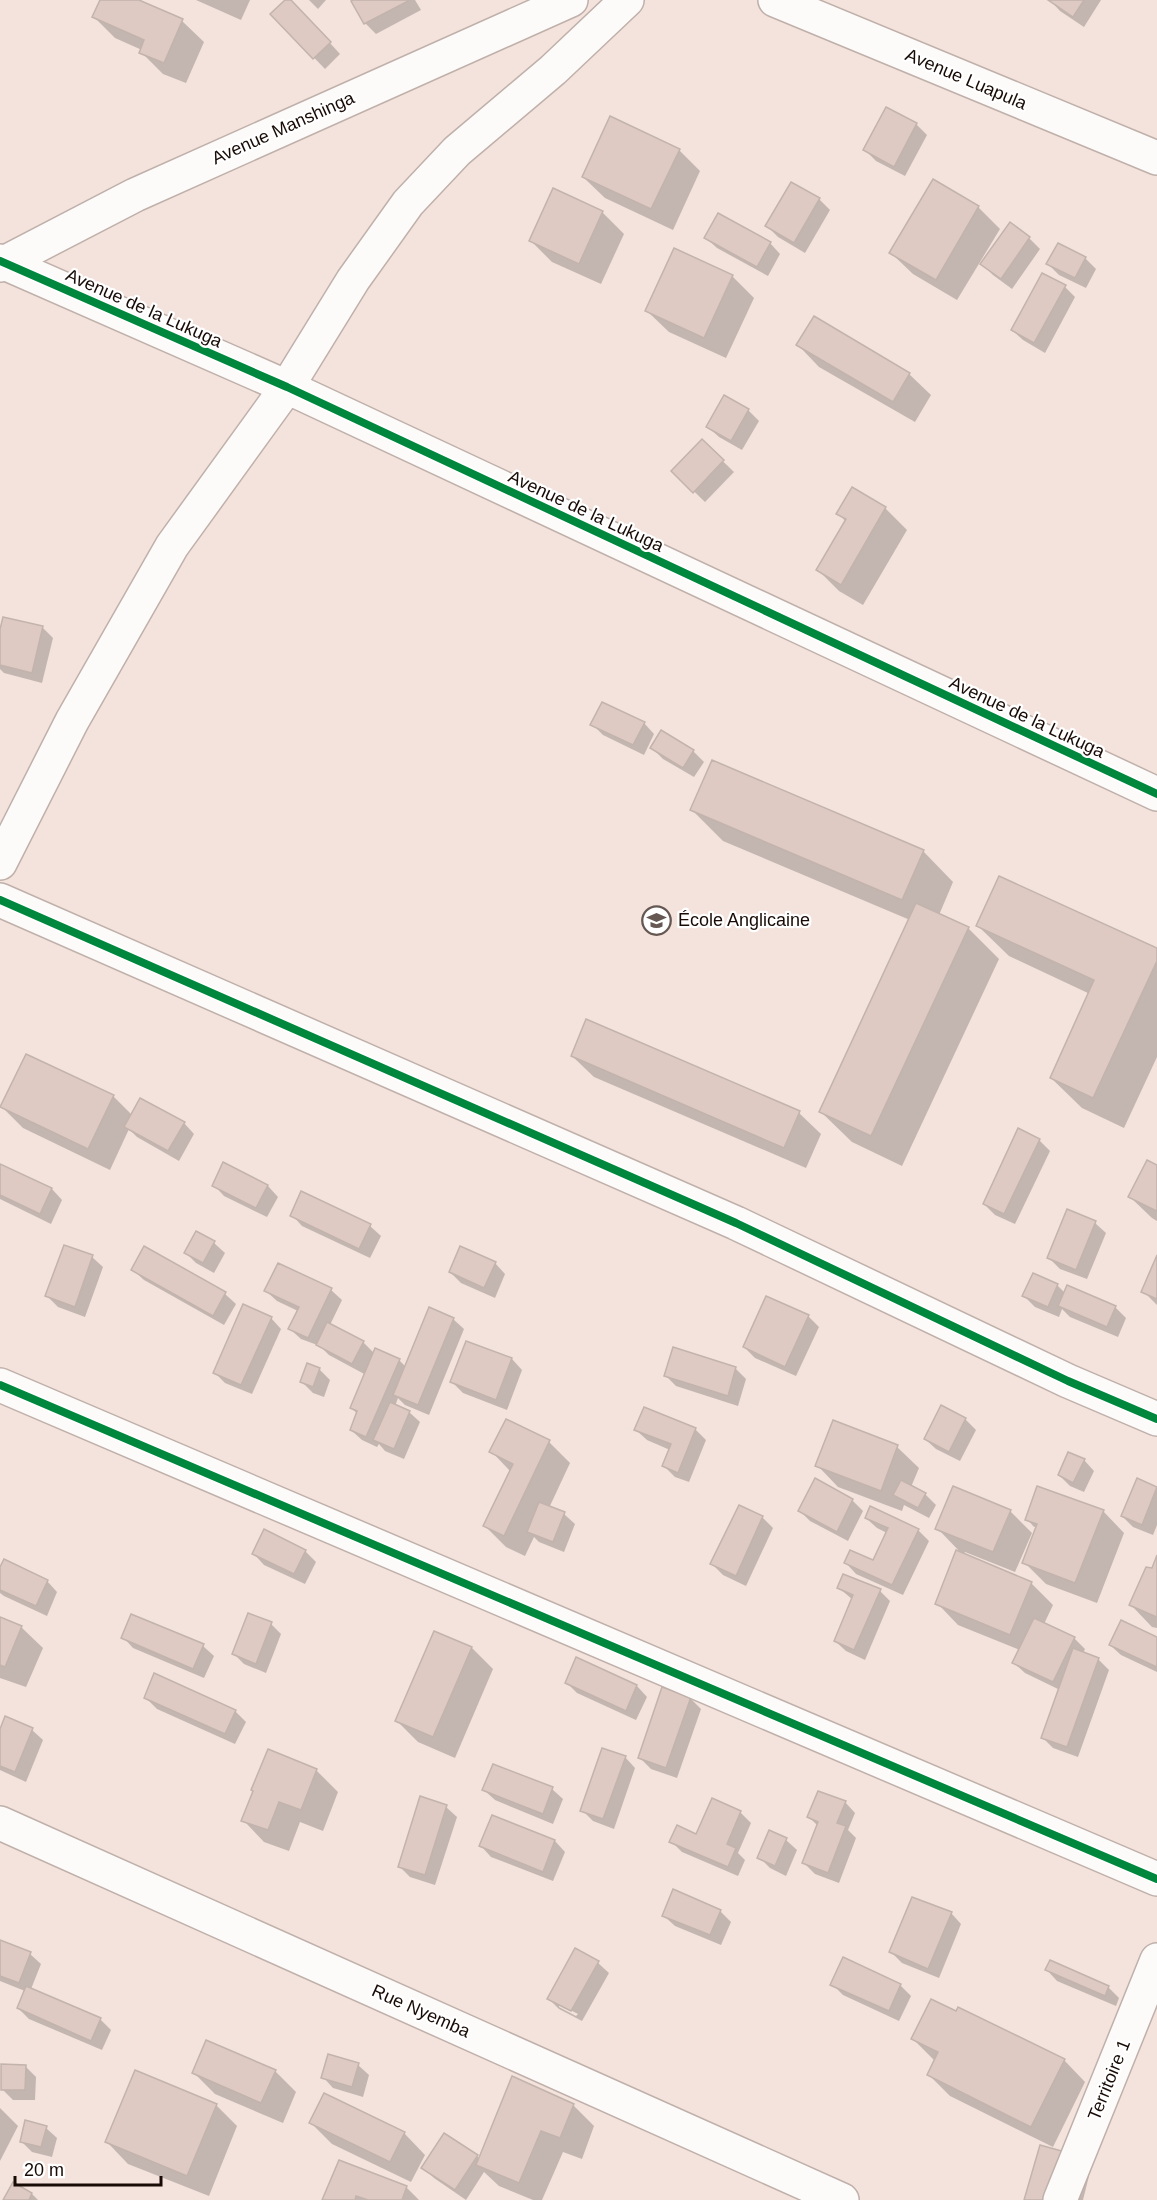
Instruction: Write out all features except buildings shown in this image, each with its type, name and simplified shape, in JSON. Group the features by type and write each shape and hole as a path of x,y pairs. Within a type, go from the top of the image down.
{"street":[{"name":"Avenue Manshinga","path":"1,263 135,195 571,0"},
{"path":"0,863 72,722 172,546 287,387 353,280 408,203 457,151 553,70 627,0"},
{"name":"Avenue Luapula","path":"775,0 1157,159"},
{"name":"Avenue de la Lukuga","path":"1,263 287,387 1157,794"},
{"path":"0,900 724,1218 1068,1381 1157,1419"},
{"path":"0,1386 1157,1879"},
{"name":"Rue Nyemba","path":"0,1823 842,2200"},
{"name":"Territoire 1","path":"1060,2200 1157,1960"}],"cycle path":[{"path":"0,261 287,387 1157,794"},
{"path":"0,900 736,1223 1068,1381 1157,1419"},
{"path":"0,1385 1157,1879"}],"place":[{"name":"École Anglicaine","path":"657,920"}]}
